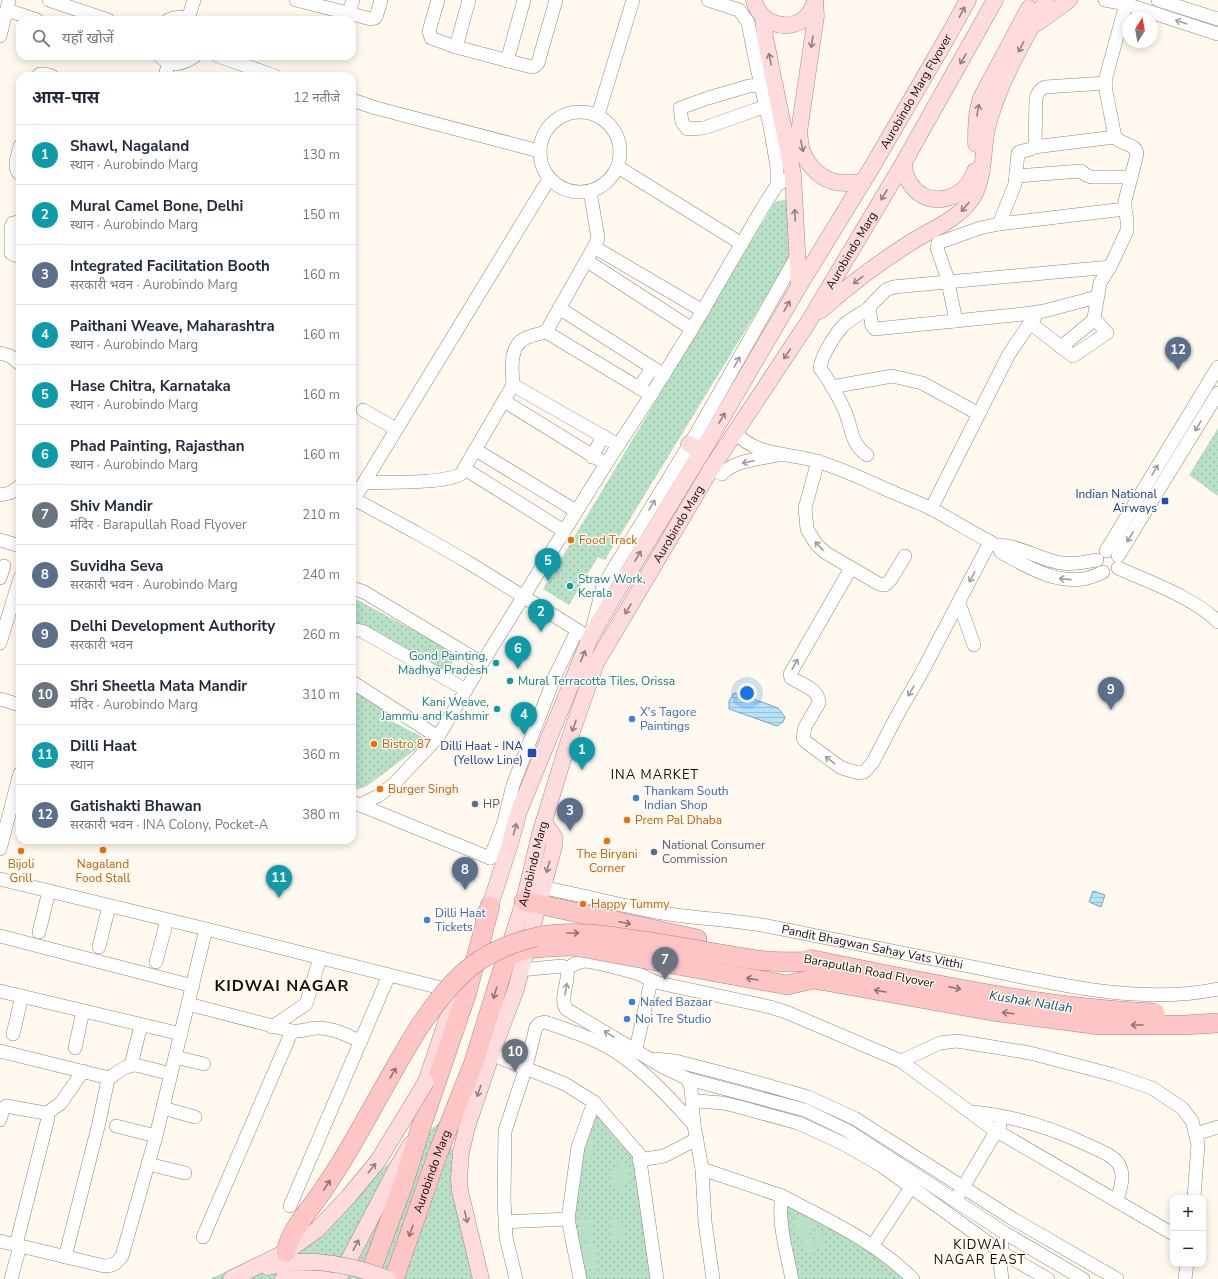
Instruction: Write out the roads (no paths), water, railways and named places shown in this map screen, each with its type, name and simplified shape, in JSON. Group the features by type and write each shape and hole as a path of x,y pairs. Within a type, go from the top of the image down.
{"highway":[{"name":"Barapullah Road Flyover","path":"533,894 560,909 697,938 1023,1000 1130,1012 1180,1014 1218,1012"},
{"name":"Aurobindo Marg","path":"368,1279 403,1185 467,992 490,906"},
{"path":"286,1252 294,1228 297,1211 316,1202 333,1176 418,1029 439,998 478,961 498,950 518,942 541,936 572,933 604,935 761,960 821,962"},
{"name":"Barapullah Road Flyover","path":"507,956 526,949 574,946 787,985 814,979 992,1011 1100,1025 1185,1025 1218,1023"},
{"name":"Aurobindo Marg","path":"394,1279 438,1153 474,1062 490,1044 507,956"}],"main road":[{"path":"754,0 756,7 763,17 770,22 788,26 805,18 811,11 815,2"},
{"name":"Aurobindo Marg Flyover","path":"864,182 968,0"},
{"name":"Aurobindo Marg Flyover","path":"904,162 995,0"},
{"path":"904,162 908,180 917,191 930,198 949,198 966,189 975,172 978,108 981,98 1034,0"},
{"path":"809,321 836,297 886,259 960,213 971,200 978,187 982,173 982,157 990,115 999,90 1046,0"},
{"path":"1031,27 1069,0"},
{"path":"815,2 816,16 799,132 802,151 811,166 820,175 833,182 864,182"},
{"path":"763,17 768,86 773,109 793,174 799,286"},
{"path":"773,109 790,115 796,115 802,108"},
{"name":"Aurobindo Marg","path":"507,956 533,894 544,822 568,742 596,663 716,471 735,432 809,321 904,162"},
{"name":"Aurobindo Marg","path":"490,906 520,811 583,635 613,598 696,448 864,182"},
{"path":"481,1279 460,1191 461,1152 490,1044 516,989 526,949 533,894"},
{"path":"231,1279 286,1252 318,1229 349,1196 378,1161 426,1082 480,922 490,906"},
{"path":"337,1279 344,1269 399,1164 421,1127"},
{"path":"247,1272 280,1264 316,1262 335,1263 354,1267 388,1279"},
{"path":"283,1279 326,1279"}],"street":[{"path":"49,0 96,16"},
{"path":"190,16 194,0"},
{"path":"296,0 371,19 375,18 381,0"},
{"path":"348,14 353,0"},
{"path":"438,0 429,31 431,38 532,67 538,63 556,0"},
{"path":"456,46 469,0"},
{"path":"507,61 524,0"},
{"path":"598,115 633,0"},
{"path":"708,0 739,10 748,22 753,49 768,86 749,86 680,108 682,122 688,129 704,128 756,110 773,109 770,126 777,167 777,185"},
{"path":"1105,0 1126,4 1218,34"},
{"path":"1158,0 1218,19"},
{"path":"1062,347 1094,318 1100,283 1110,267 1126,231 1127,220 1125,201 1137,154 1134,147 1118,140 1115,137 1106,91 1106,80 1126,4"},
{"path":"0,36 8,5 30,16"},
{"path":"165,60 165,72"},
{"path":"168,60 178,64 189,60"},
{"path":"230,60 264,72"},
{"path":"1034,147 1036,99 1040,90 1045,87 1106,80"},
{"path":"356,101 539,151"},
{"path":"571,112 584,113 598,115 612,127 620,144 621,158 613,177 602,186 583,193 569,191 556,185 549,178 542,166 539,151 542,137 547,129 557,119 571,112"},
{"path":"1000,224 1015,184 1018,153 1020,151 1034,147 1115,137"},
{"path":"618,167 742,244"},
{"path":"1016,176 1081,170 1086,175 1091,177 1131,177"},
{"path":"356,804 378,796 394,784 438,737 523,596 572,509 606,464 664,375 777,185 793,174"},
{"path":"356,495 549,178"},
{"path":"364,483 443,479 457,476 465,469 513,385 514,352 518,344 525,338 546,332 594,247 598,238 590,191"},
{"path":"956,321 948,281 936,248 937,245 953,237 980,228 1000,224 1125,209"},
{"path":"16,221 11,226 11,252 16,255"},
{"path":"594,247 703,311"},
{"name":"Aurobindo Marg","path":"490,858 503,825 513,785 554,676 583,635 603,586 696,448 798,254"},
{"path":"586,262 692,329"},
{"path":"867,455 859,449 854,440 844,409 820,368 821,362 843,326 869,308 889,288 948,281 1110,267"},
{"path":"869,308 872,326 875,329 1044,311 1097,297"},
{"path":"678,320 688,302"},
{"path":"559,308 664,375"},
{"path":"930,509 1010,354 1030,323 1036,316 1044,311"},
{"path":"1030,323 1073,356 1106,334 1094,318"},
{"path":"546,332 651,395"},
{"path":"0,353 10,356 16,361"},
{"path":"1106,551 1218,367"},
{"path":"640,388 652,368"},
{"path":"832,387 892,376 922,383 979,414"},
{"path":"513,385 618,444"},
{"path":"735,432 746,442 778,455 800,457 835,467 930,509 994,544 1004,554 1033,569 1056,578 1083,579 1103,572 1111,573 1218,393"},
{"path":"504,401 592,457 606,464"},
{"path":"363,410 396,429"},
{"path":"592,457 603,436"},
{"path":"476,450 572,509"},
{"path":"716,471 735,464 778,455"},
{"path":"818,461 805,508 806,529 816,544 826,554 879,584 885,585 891,579 905,556"},
{"path":"465,469 560,529"},
{"path":"0,495 10,493 16,489"},
{"path":"356,501 415,532 523,596 583,635"},
{"path":"0,540 16,545"},
{"path":"994,544 1011,547 1061,563 1076,564 1096,560"},
{"path":"851,568 790,674 791,678 816,692 819,698 819,703 805,727 803,738 806,742 845,770 864,772 873,762 959,602 994,544"},
{"path":"1103,572 1098,568 1096,560 1100,553 1113,551 1118,562 1187,599 1208,612 1218,622"},
{"path":"356,589 364,592 482,663"},
{"path":"959,602 974,644"},
{"path":"0,643 15,614"},
{"path":"356,629 362,631 466,690"},
{"path":"356,685 438,737"},
{"path":"0,699 16,704"},
{"path":"0,849 16,788"},
{"path":"356,804 490,858 509,847"},
{"path":"0,880 206,929 456,992"},
{"path":"39,932 49,891"},
{"name":"Pandit Bhagwan Sahay Vats Vitthi","path":"533,894 599,901 670,914 767,926 1039,981 1088,989 1112,992 1184,994 1218,989"},
{"path":"99,947 109,906"},
{"path":"156,962 166,920"},
{"path":"0,1241 104,1266 111,1266 117,1263 123,1251 156,1136 206,929"},
{"path":"0,936 193,986"},
{"path":"272,1027 306,1004 320,958"},
{"path":"520,970 562,966 567,968 584,961 636,973 651,981 770,1007 786,1012 901,1061 996,1131 1170,1232"},
{"path":"567,968 568,974 564,1001 566,1008 663,1067 688,1079 805,1110 848,1131 915,1182 1000,1252 1048,1279"},
{"path":"297,1211 361,1041 389,975"},
{"path":"636,1050 651,981"},
{"path":"0,991 181,1034"},
{"path":"13,1034 22,996"},
{"path":"188,1004 272,1027 299,1032 318,1028 328,1029 361,1041"},
{"path":"75,1048 83,1011"},
{"path":"516,1279 504,1222 505,1131 528,1063 536,1027 540,1023 545,1022 593,1039 631,1062 649,1078 694,1125"},
{"path":"131,1065 141,1025"},
{"path":"203,1237 292,1031"},
{"path":"901,1061 940,1043 957,1041 1030,1053 1114,1075 1152,1088 1182,1108 1192,1121 1198,1144 1194,1195"},
{"path":"490,1044 528,1063 594,1102 638,1154 657,1279"},
{"path":"0,1051 83,1071 108,1079"},
{"path":"175,1057 204,1064"},
{"path":"649,1058 699,1067 808,1097 854,1118 1013,1219 1117,1279"},
{"path":"65,1257 99,1123 108,1079 131,1065 171,1074"},
{"path":"46,1114 61,1103 83,1071"},
{"path":"688,1079 693,1103 694,1125 702,1168 705,1222 713,1279"},
{"path":"693,1103 698,1101 722,1103 798,1123 842,1143 882,1166 957,1201 1005,1233 1083,1279"},
{"path":"580,1279 568,1219 578,1147 594,1102"},
{"path":"0,1120 3,1110 3,1103 46,1114"},
{"path":"163,1108 194,1117"},
{"path":"970,1112 1005,1116 1062,1133 1103,1152 1117,1162 1122,1171 1122,1181 1117,1201"},
{"path":"11,1279 48,1118 46,1114"},
{"path":"957,1201 1005,1116"},
{"path":"116,1126 156,1136"},
{"path":"1196,1134 1218,1127"},
{"path":"639,1160 664,1156 697,1139"},
{"path":"496,1176 498,1155 505,1156"},
{"path":"148,1164 185,1173"},
{"path":"702,1168 782,1196 817,1213 873,1245 888,1256 913,1279"},
{"path":"873,1245 915,1182"},
{"path":"782,1196 780,1207 781,1218 792,1279"},
{"path":"504,1222 568,1219"},
{"path":"1002,1279 1000,1252 1005,1233"},
{"path":"1185,1279 1187,1267"}],"water":[{"path":"734,693 778,708 785,717 783,722 777,726 729,709 729,701"},
{"path":"1093,891 1105,895 1101,907 1089,902"}],"place":[{"name":"Gatishakti Bhawan","path":"1178,370"},
{"name":"Indian National Airways","path":"1165,501"},
{"name":"Food Track","path":"571,540"},
{"name":"Hase Chitra, Karnataka","path":"548,581"},
{"name":"Straw Work, Kerala","path":"570,586"},
{"name":"Mural Camel Bone, Delhi","path":"541,632"},
{"name":"Gond Painting, Madhya Pradesh","path":"496,663"},
{"name":"Phad Painting, Rajasthan","path":"518,669"},
{"name":"Mural Terracotta Tiles, Orissa","path":"510,681"},
{"name":"Kani Weave, Jammu and Kashmir","path":"497,709"},
{"name":"Delhi Development Authority","path":"1111,710"},
{"name":"X's Tagore Paintings","path":"632,719"},
{"name":"Paithani Weave, Maharashtra","path":"524,735"},
{"name":"Bistro 87","path":"374,744"},
{"name":"Dilli Haat - INA (Yellow Line)","path":"532,753"},
{"name":"Shawl, Nagaland","path":"582,770"},
{"name":"Burger Singh","path":"380,789"},
{"name":"Thankam South Indian Shop","path":"636,798"},
{"name":"HP","path":"475,804"},
{"name":"Prem Pal Dhaba","path":"627,820"},
{"name":"Integrated Facilitation Booth","path":"570,831"},
{"name":"The Biryani Corner","path":"607,841"},
{"name":"Nagaland Food Stall","path":"103,850"},
{"name":"Bijoli Grill","path":"21,851"},
{"name":"National Consumer Commission","path":"654,852"},
{"name":"Suvidha Seva","path":"465,890"},
{"name":"Dilli Haat","path":"279,898"},
{"name":"Happy Tummy","path":"583,904"},
{"name":"Dilli Haat Tickets","path":"427,920"},
{"name":"Shiv Mandir","path":"665,980"},
{"name":"Nafed Bazaar","path":"632,1002"},
{"name":"Noi Tre Studio","path":"627,1019"},
{"name":"Shri Sheetla Mata Mandir","path":"515,1072"}],"district":[{"name":"INA MARKET","path":"655,775"},
{"name":"KIDWAI NAGAR","path":"282,986"},
{"name":"KIDWAI NAGAR EAST","path":"980,1252"}],"water label":[{"name":"Kushak Nallah","path":"1031,1002"}]}
